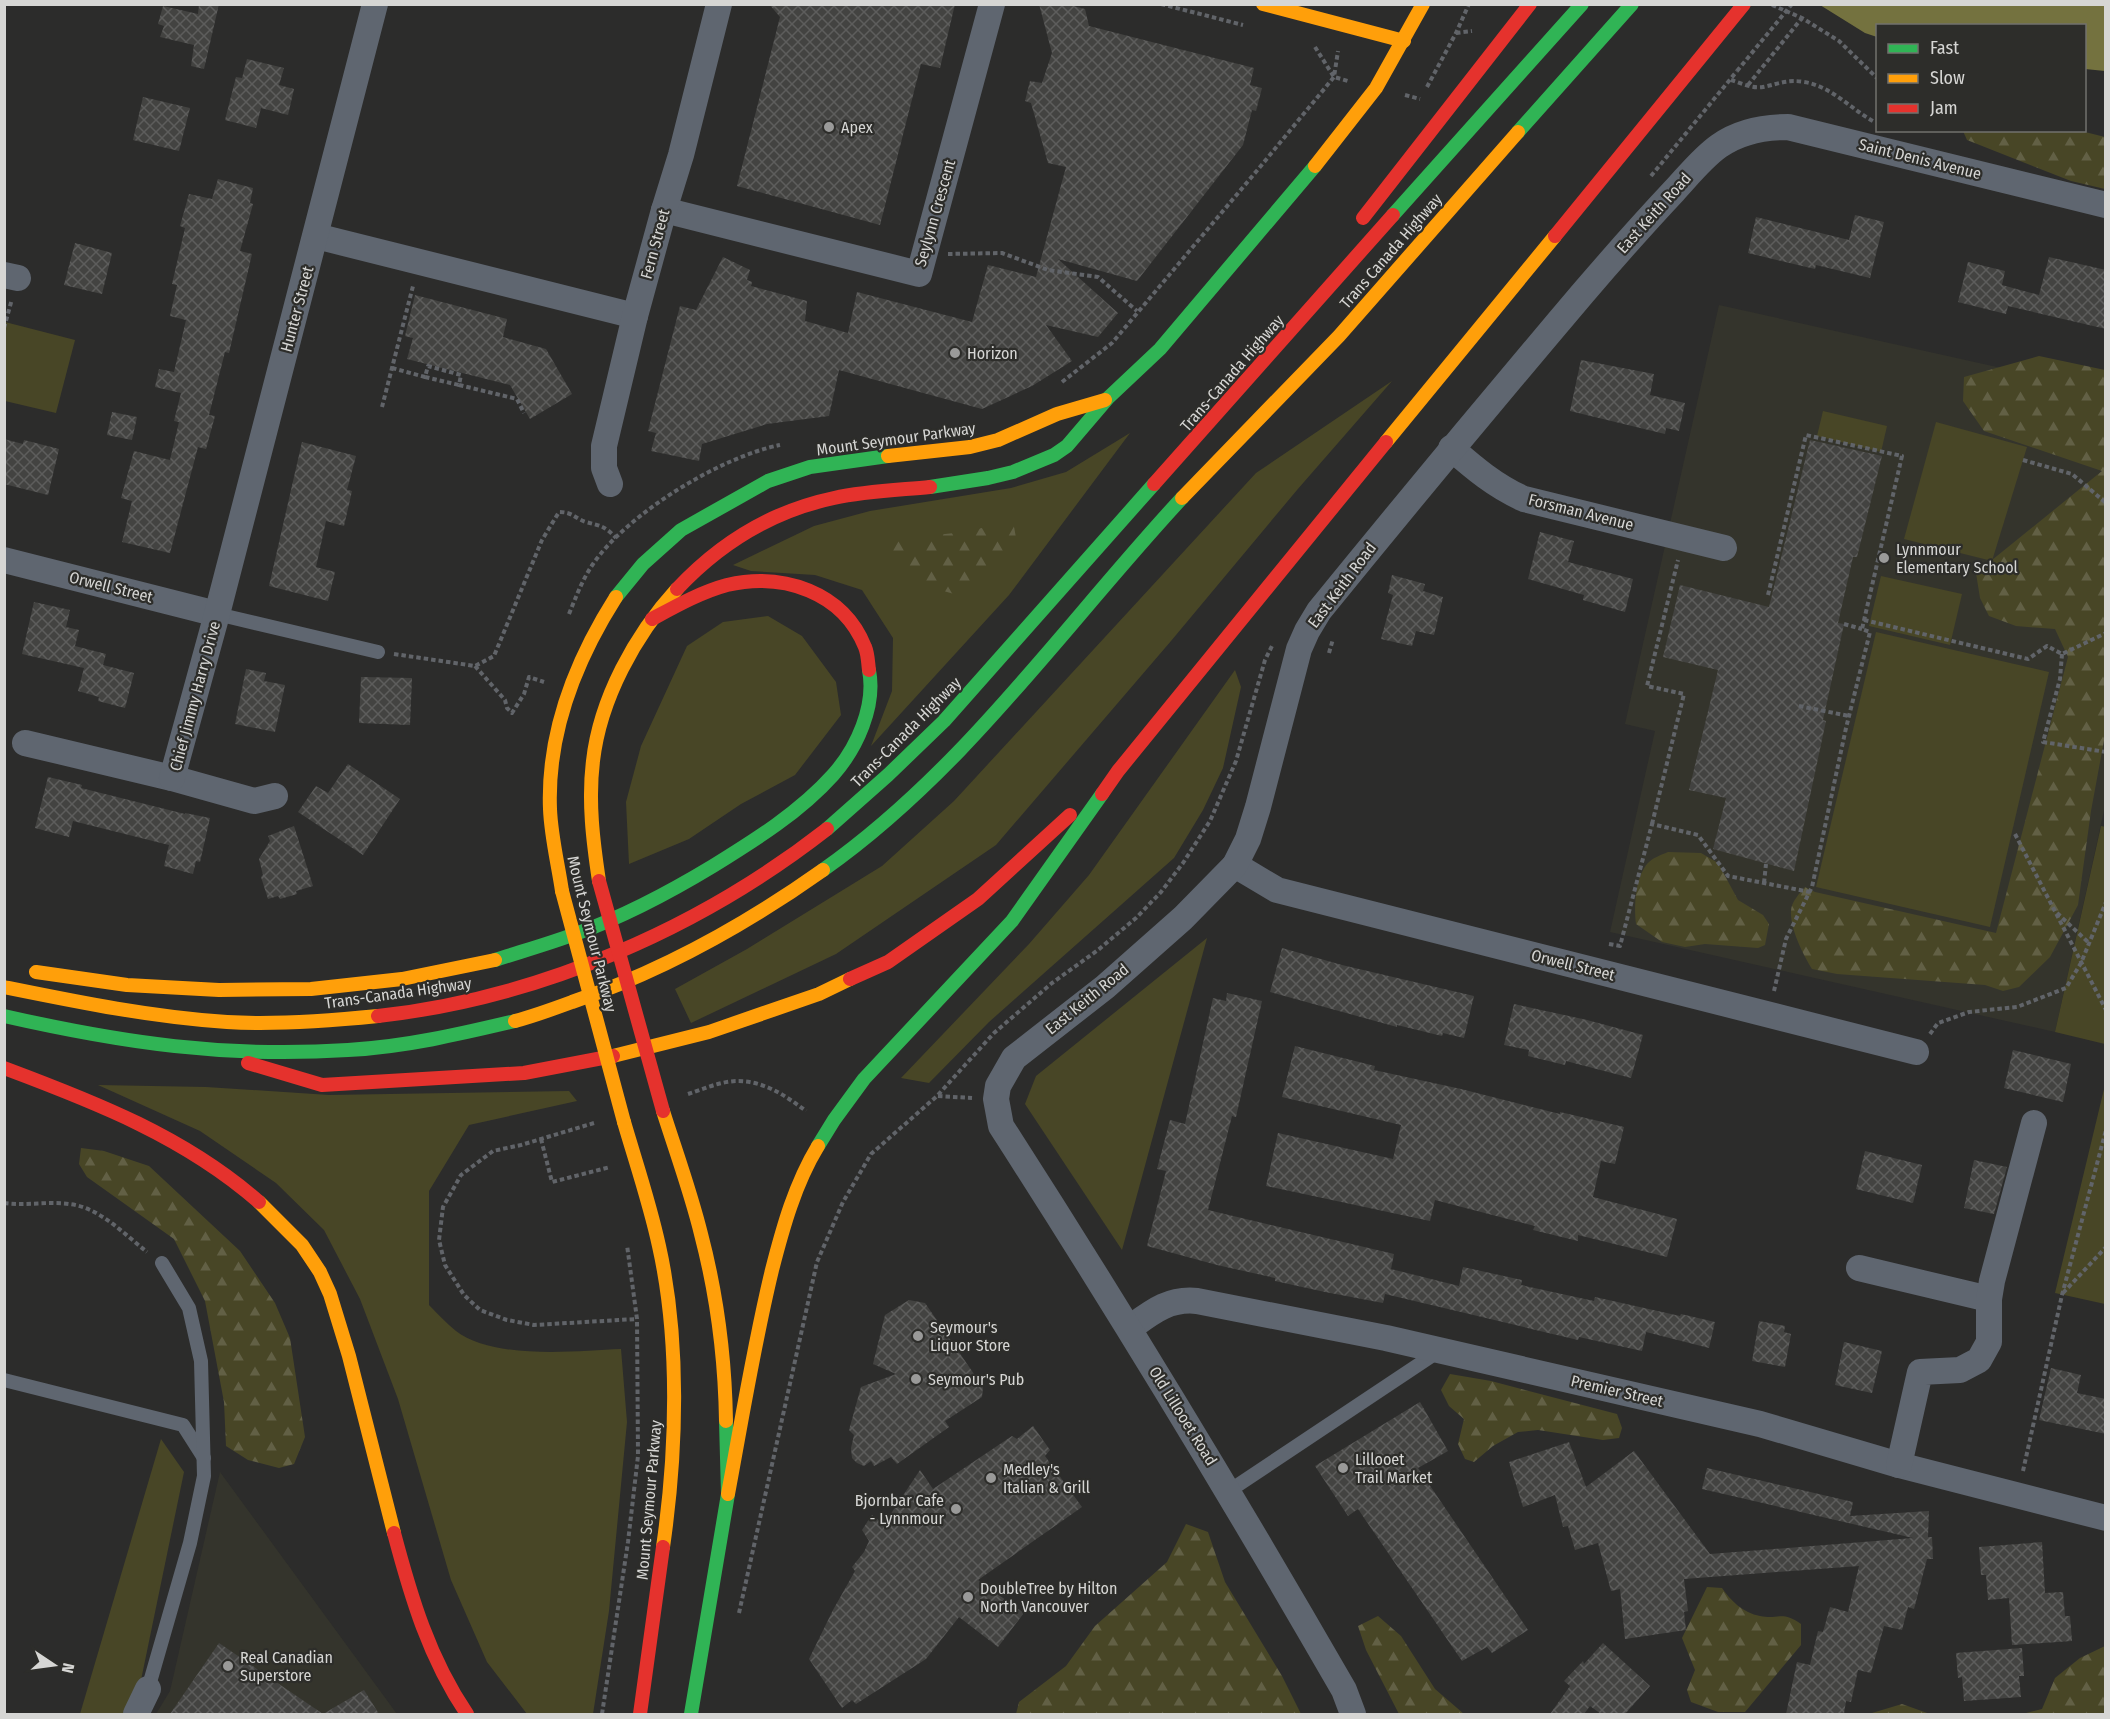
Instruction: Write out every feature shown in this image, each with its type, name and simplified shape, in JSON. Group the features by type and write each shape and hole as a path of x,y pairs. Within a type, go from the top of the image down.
{"main road":[{"path":"1263,4 1404,41"},
{"path":"1105,400 1160,349 1319,160 1376,88 1423,4"},
{"path":"1354,230 1530,4"},
{"name":"Trans-Canada Highway","path":"4,987 126,1011 193,1019 260,1023 324,1021 381,1015 453,1004 506,992 555,977 610,956 671,927 732,893 789,857 860,800 944,721 1582,4"},
{"name":"Trans Canada Highway","path":"203,1050 259,1053 327,1052 433,1040 497,1026 564,1007 622,985 738,927 807,884 864,840 915,795 967,743 1018,688 1168,513 1339,335 1632,4"},
{"path":"728,1494 763,1307 784,1224 808,1163 834,1120 864,1079 1012,921 1118,771 1744,4"},
{"path":"1189,446 1311,286"},
{"name":"Mount Seymour Parkway","path":"691,1714 728,1494 725,1375 714,1291 700,1232 663,1111 599,880 592,827 590,788 598,730 624,666 652,619 673,591 718,550 755,525 793,509 833,499 996,478 1063,450 1105,400"},
{"name":"Mount Seymour Parkway","path":"640,1714 664,1542 674,1433 669,1316 659,1245 562,891 550,811 550,782 559,723 579,663 596,629 617,596 643,564 681,530 768,481 810,467 970,447 998,440 1057,414 1105,400"},
{"path":"21,969 127,986 192,990 253,991 367,984 454,970 512,957 579,934 664,896 716,866 768,830 839,769 866,719 871,692 871,668 864,646 853,624 840,608 827,597 802,586 765,581 738,583 705,593 652,619"},
{"path":"4,1016 121,1041 203,1050 322,1085 524,1073 632,1053 709,1032 819,994 888,962 978,899 1118,771"},
{"path":"4,1068 94,1102 160,1132 249,1191 288,1228 308,1251 325,1281 344,1337 401,1560 429,1647 454,1698 467,1714"}],"street":[{"name":"Hunter Street","path":"217,614 375,4"},
{"name":"Fern Street","path":"610,484 604,468 604,446 635,316 681,155 719,4"},
{"name":"Seylynn Crescent","path":"664,210 919,274 992,4"},
{"name":"Saint Denis Avenue","path":"1735,136 1769,127 1805,130 2106,205"},
{"name":"East Keith Road","path":"1001,1125 996,1099 998,1086 1014,1058 1114,979 1183,918 1235,866 1248,839 1258,807 1299,649 1319,611 1451,448 1634,233 1704,159 1735,136"},
{"path":"316,236 635,316"},
{"name":"Forsman Avenue","path":"1451,448 1482,475 1524,499 1724,548"},
{"name":"Orwell Street","path":"4,560 217,614"},
{"name":"Chief Jimmy Harry Drive","path":"172,778 217,614"},
{"name":"Chief Jimmy Harry Drive","path":"25,743 172,778 254,801 275,796"},
{"name":"Orwell Street","path":"1235,866 1277,890 1916,1052"},
{"path":"1899,1465 1920,1372 1960,1370 1979,1360 1989,1342 1989,1299 1992,1281 2034,1123"},
{"name":"Old Lillooet Road","path":"1001,1125 1130,1328 1229,1491 1344,1690 1353,1714"},
{"path":"1859,1268 1989,1299"},
{"name":"Premier Street","path":"1130,1328 1159,1307 1185,1300 1386,1338 1760,1424 1899,1465 2106,1518"},
{"path":"136,1714 148,1689"}],"lane":[{"path":"217,614 378,652"},
{"path":"148,1689 190,1543 204,1476 201,1361 189,1308 162,1263"},
{"path":"1229,1491 1439,1351"},
{"path":"4,1380 183,1425 204,1458"}],"path":[{"path":"1420,99 1456,33 1468,4"},
{"path":"1772,4 1802,18 1839,41 1876,77"},
{"path":"1648,180 1792,4"},
{"path":"1747,86 1802,18"},
{"path":"1060,383 1112,343 1334,77"},
{"path":"1731,80 1747,86 1762,88 1773,83 1807,82 1823,88 1858,113 1876,121"},
{"path":"925,250 944,254 1002,254 1048,270 1098,277 1137,311"},
{"path":"381,407 413,286"},
{"path":"425,376 428,366 462,375 459,385"},
{"path":"392,368 517,399 524,413"},
{"path":"1768,595 1806,435 1858,449 1902,456 1862,630"},
{"path":"647,510 705,474 770,447 790,443"},
{"path":"2023,460 2072,474 2106,503"},
{"path":"378,652 475,666 494,656 542,540 559,512 571,512 584,521 602,525 616,538"},
{"path":"1609,944 1620,946 1684,694 1647,686 1680,554"},
{"path":"1864,620 2028,659 2047,646 2062,654"},
{"path":"1769,1015 1786,939 1810,892 1870,632 1844,624"},
{"path":"2062,654 2106,633"},
{"path":"738,1619 817,1262 843,1202 871,1154 937,1096 994,1033 1052,983 1098,950 1136,918 1161,892 1210,821 1236,761 1265,660 1275,642"},
{"path":"2062,654 2060,679 2043,742 2106,752"},
{"path":"475,666 505,700 507,708 512,713 524,694 529,677 545,682"},
{"path":"1799,706 1849,716"},
{"path":"1652,824 1698,835 1728,876 1810,892"},
{"path":"2015,834 2106,1010"},
{"path":"1764,883 1766,864"},
{"path":"1916,1052 1938,1023 1968,1012 2017,1006 2066,987 2081,963 2106,902"},
{"path":"2053,909 2089,943"},
{"path":"687,1094 737,1081 752,1083 780,1092 807,1111"},
{"path":"937,1096 996,1099"},
{"path":"597,1122 493,1151 461,1175 443,1207 439,1240 445,1265 464,1295 480,1310 507,1320 534,1325 638,1319"},
{"path":"2017,1496 2062,1294 2106,1130"},
{"path":"541,1139 552,1182 613,1166"},
{"path":"4,1203 70,1204 85,1207 102,1217 162,1263"},
{"path":"602,1714 628,1542 638,1456 638,1319 626,1236"},
{"path":"2062,1294 2106,1247"}],"shaded area":[{"path":"1820,5 2105,5 2105,71 2086,69 2086,24 1876,24 1876,37 1865,33"},
{"name":"Lynnmour Elementary School","path":"1719,305 2105,391 2105,806 2055,1032 1610,932 1655,731 1625,724"},
{"path":"220,1472 397,1714 156,1714 170,1691"}],"green space":[{"path":"1963,132 2085,132 2105,137 2105,189 2071,181 1967,140"},
{"path":"5,322 75,340 56,413 5,401"},
{"path":"2039,356 2105,370 2105,735 2091,811 2078,905 2050,957 2019,987 2003,991 1985,985 1837,974 1812,969 1798,941 1791,918 1792,904 1805,887 1815,892 1996,933 2068,657 2055,629 2016,626 1989,616 1980,598 1976,573 2102,471 1984,431 1963,401 1964,377"},
{"path":"1392,381 996,845 836,954 691,1023 675,989 747,949 882,866 954,801 1256,473"},
{"path":"1823,411 1887,426 1881,452 1817,436"},
{"path":"1936,422 2027,447 1992,561 1904,539"},
{"path":"1130,433 1009,595 871,746 892,691 893,638 862,590 815,575 751,571 733,565 814,526 870,511 1011,488 1066,472"},
{"path":"1013,521 1018,549 993,575 954,594 909,581 879,541 964,532"},
{"path":"1881,576 1962,594 1950,645 1869,626"},
{"path":"768,616 802,636 836,682 841,715 795,775 741,804 689,839 629,864 626,802 641,746 687,646 723,622"},
{"path":"1876,632 2049,672 1990,927 1816,887"},
{"path":"1235,670 1241,687 1223,768 1203,810 1174,858 989,1022 929,1083 901,1078 1029,944 1089,875"},
{"path":"2101,826 2106,827 2105,1044 2055,1032"},
{"path":"1668,852 1701,853 1718,863 1738,900 1763,915 1769,924 1765,945 1758,948 1705,944 1685,947 1662,942 1636,924 1636,893 1643,870 1651,860"},
{"path":"1207,938 1122,1250 1025,1104 1036,1076"},
{"path":"98,1085 206,1087 329,1095 569,1091 577,1101 469,1125 429,1191 429,1305 456,1331 472,1340 491,1346 536,1352 621,1349 627,1422 609,1611 593,1714 527,1714 487,1662 451,1580 398,1399 360,1299 324,1230 276,1183 200,1131"},
{"path":"2105,1085 2106,1304 2055,1293"},
{"path":"81,1148 104,1151 149,1166 240,1251 275,1303 290,1338 305,1437 294,1464 279,1468 248,1460 226,1446 224,1402 205,1301 174,1239 87,1177 79,1164"},
{"path":"1450,1374 1491,1381 1617,1414 1622,1428 1619,1438 1603,1440 1538,1430 1518,1432 1493,1446 1474,1462 1465,1459 1458,1444 1464,1419 1449,1406 1441,1390"},
{"path":"161,1439 184,1472 134,1714 80,1714"},
{"path":"1186,1524 1208,1532 1225,1582 1282,1676 1301,1714 1016,1714 1019,1702 1066,1666 1095,1626 1167,1562"},
{"path":"1707,1587 1722,1588 1729,1597 1748,1612 1766,1617 1789,1617 1801,1624 1801,1645 1745,1712 1718,1712 1691,1702 1687,1690 1695,1670 1682,1638"},
{"path":"1378,1616 1401,1636 1435,1689 1464,1714 1399,1714 1366,1650 1358,1626"},
{"path":"2105,1646 2105,1714 2022,1714 2042,1709 2055,1678 2080,1658"},
{"path":"1902,1704 1930,1714 1871,1714 1872,1713"}],"building":[{"path":"199,4 219,4 204,69 191,66 194,45 160,37 164,26 158,24 163,6 198,14"},
{"name":"Apex","path":"769,4 955,4 940,68 921,64 880,225 737,186 780,17"},
{"path":"1039,4 1066,4 1085,9 1089,26 1254,68 1250,85 1262,88 1256,111 1252,110 1243,145 1137,281 1058,259 1118,313 1098,337 1046,325 1072,361 1032,386 982,409 839,370 829,416 767,424 702,444 699,461 651,451 656,433 648,431 680,306 696,310 723,257 750,270 747,280 752,282 751,286 807,301 805,321 848,333 857,292 972,322 988,265 1036,277 1066,167 1048,163 1031,103 1025,101 1030,81 1042,83 1052,53"},
{"path":"247,59 284,68 279,85 294,89 288,115 261,108 256,128 225,120 236,77 242,78"},
{"path":"143,97 190,108 179,151 133,140"},
{"path":"218,179 253,188 250,203 253,204 240,251 252,254 229,353 225,352 209,415 215,416 206,449 198,447 170,553 122,542 132,501 121,498 134,451 170,460 179,422 174,421 181,393 155,387 159,369 174,372 186,320 170,316 177,285 172,284 185,228 180,226 189,194 212,199"},
{"path":"1855,215 1884,222 1870,278 1816,265 1815,269 1748,253 1756,217 1849,240"},
{"path":"75,243 112,253 102,294 64,285"},
{"path":"2049,257 2106,270 2106,329 2008,306 2006,314 1958,302 1968,262 2005,271 2002,285 2039,295"},
{"path":"415,295 507,319 503,337 546,349 572,394 530,419 510,385 407,359 413,338 405,336"},
{"path":"1581,360 1654,374 1650,395 1685,403 1679,431 1666,428 1665,434 1570,411"},
{"path":"112,412 137,417 132,440 107,435"},
{"path":"4,439 23,444 24,440 59,449 48,495 4,484"},
{"name":"Lynnmour Elementary School","path":"1810,440 1882,456 1857,557 1853,557 1838,623 1844,624 1794,871 1713,849 1726,798 1689,790 1718,670 1663,657 1680,585 1769,607"},
{"path":"302,442 356,456 347,490 352,491 344,526 326,521 316,567 335,572 328,601 269,586"},
{"path":"1540,532 1574,541 1568,562 1633,579 1625,612 1583,600 1584,595 1528,579"},
{"path":"1392,575 1425,584 1423,591 1443,597 1434,635 1416,631 1412,646 1381,639 1393,595 1388,593"},
{"path":"34,602 70,610 66,627 79,630 75,646 106,654 103,665 134,673 125,708 98,701 99,697 78,691 84,668 22,654"},
{"path":"246,669 266,673 264,681 285,685 275,732 235,724"},
{"path":"361,677 412,678 410,725 359,723"},
{"path":"348,764 400,799 363,855 298,812 316,786 328,793"},
{"path":"48,777 82,785 81,788 210,818 200,862 196,861 193,874 164,866 169,845 73,821 69,837 35,828"},
{"path":"294,826 313,886 280,899 278,896 268,899 261,877 263,875 259,859 270,841 268,836"},
{"path":"1282,948 1342,965 1474,996 1464,1038 1443,1033 1442,1036 1397,1025 1397,1027 1270,992"},
{"path":"1227,993 1262,1001 1236,1117 1232,1116 1208,1210 1394,1254 1391,1269 1459,1286 1463,1267 1522,1280 1521,1285 1594,1301 1595,1297 1715,1322 1709,1348 1646,1332 1642,1351 1579,1337 1578,1340 1385,1294 1383,1303 1325,1292 1275,1281 1275,1278 1147,1246 1166,1171 1157,1169 1170,1120 1185,1124 1213,998 1226,1001"},
{"path":"1514,1004 1643,1035 1631,1078 1566,1061 1565,1065 1528,1056 1529,1050 1504,1045"},
{"path":"1295,1046 1375,1066 1374,1070 1624,1127 1615,1164 1601,1161 1593,1197 1677,1219 1667,1257 1578,1235 1578,1241 1533,1230 1535,1226 1435,1200 1430,1221 1266,1186 1278,1133 1393,1159 1401,1125 1282,1097"},
{"path":"2013,1050 2071,1064 2063,1102 2004,1088"},
{"path":"1865,1151 1922,1165 1913,1203 1856,1189"},
{"path":"1974,1160 2007,1167 1994,1214 1964,1208"},
{"path":"909,1300 925,1303 983,1387 982,1397 945,1421 949,1427 897,1464 891,1457 874,1466 871,1461 864,1466 852,1458 851,1448 854,1435 849,1430 861,1387 896,1374 873,1364 885,1315"},
{"path":"1759,1321 1785,1326 1784,1332 1791,1334 1785,1367 1752,1361"},
{"path":"1844,1342 1882,1351 1872,1393 1835,1385"},
{"path":"2051,1368 2081,1375 2077,1393 2106,1399 2106,1434 2039,1420"},
{"path":"1420,1402 1448,1451 1418,1468 1528,1630 1492,1653 1487,1647 1462,1661 1358,1509 1348,1516 1315,1466"},
{"path":"1033,1426 1050,1450 1045,1456 1082,1507 978,1580 1024,1613 998,1647 959,1617 926,1659 856,1704 852,1700 842,1708 809,1659 855,1571 852,1567 864,1552 869,1541 862,1530 872,1515 884,1524 920,1470 933,1489 1012,1436 1017,1439"},
{"path":"1569,1442 1586,1487 1634,1451 1710,1554 1913,1538 1702,1489 1707,1468 1853,1502 1850,1516 1929,1511 1928,1537 1932,1537 1933,1559 1927,1559 1914,1609 1908,1607 1902,1630 1884,1626 1871,1673 1858,1670 1851,1702 1846,1701 1844,1714 1786,1714 1797,1662 1810,1665 1818,1631 1823,1632 1830,1607 1848,1612 1859,1566 1684,1579 1688,1611 1684,1612 1686,1630 1625,1639 1620,1589 1611,1591 1598,1543 1575,1550 1568,1526 1563,1527 1555,1495 1523,1507 1509,1462"},
{"path":"2042,1542 2045,1593 2063,1592 2065,1616 2070,1616 2072,1641 2012,1645 2009,1598 1988,1600 1986,1575 1981,1575 1979,1547"},
{"name":"Real Canadian Superstore","path":"219,1643 323,1714 170,1714"},
{"path":"1603,1643 1650,1686 1625,1714 1601,1714 1590,1706 1584,1714 1550,1714 1570,1686 1564,1681"},
{"path":"2022,1648 2024,1676 2019,1676 2021,1697 1964,1701 1962,1677 1958,1678 1956,1653"},
{"path":"364,1690 379,1714 323,1714"}],"traffic: fast":[{"path":"1393,215 1582,4"},
{"path":"1518,132 1632,4"},
{"path":"930,487 1013,472 1054,455 1067,446 1108,398 1160,349 1315,166"},
{"path":"616,597 643,564 681,530 768,481 810,467 888,456"},
{"path":"827,829 944,721 1154,484"},
{"path":"823,870 923,787 968,742 1182,498"},
{"path":"495,960 578,933 647,903 713,866 761,836 792,813 833,775 850,752 867,712 870,698 869,670"},
{"path":"818,1146 864,1079 1012,921 1102,794"},
{"path":"4,1016 133,1041 260,1052 348,1050 390,1046 515,1021"},
{"path":"691,1714 728,1494 726,1421"}],"traffic: slow":[{"path":"1263,4 1404,41"},
{"path":"1315,166 1376,88 1423,4"},
{"path":"1182,498 1339,336 1518,132"},
{"path":"1386,442 1555,236"},
{"path":"888,456 970,447 998,440 1057,414 1105,400"},
{"path":"599,881 591,806 593,761 603,714 634,647 677,589"},
{"path":"562,891 550,809 553,753 559,725 577,672 588,646 616,597"},
{"path":"515,1021 606,990 671,961 733,928 823,870"},
{"path":"562,891 624,1122"},
{"path":"36,972 127,985 219,990 311,989 402,979 495,960"},
{"path":"613,1056 709,1032 819,994 850,979"},
{"path":"4,987 143,1013 199,1020 265,1023 378,1016"},
{"path":"663,1111 693,1203 712,1280 722,1350 726,1421"},
{"path":"624,1122 655,1230 666,1282 670,1319 673,1357 673,1434 663,1547"},
{"path":"728,1494 772,1270 796,1191 818,1146"},
{"path":"259,1202 302,1245 320,1272 330,1294 349,1356 394,1533"}],"traffic: jam":[{"path":"1363,218 1530,4"},
{"path":"1555,236 1744,4"},
{"path":"1154,484 1393,215"},
{"path":"1102,794 1118,771 1386,442"},
{"path":"677,589 729,543 768,520 789,511 846,496 930,487"},
{"path":"652,619 698,595 727,585 769,581 789,584 809,590 842,612 855,628 865,647 869,670"},
{"path":"850,979 888,962 978,899 1070,815"},
{"path":"378,1016 439,1007 498,993 558,975 615,953 726,898 778,865 827,829"},
{"path":"599,881 663,1111"},
{"path":"248,1063 322,1085 524,1073 613,1056"},
{"path":"4,1068 138,1123 201,1158 259,1202"},
{"path":"394,1533 407,1580 432,1649 467,1714"},
{"path":"640,1714 663,1547"}],"place":[{"name":"Apex","path":"829,127"},
{"name":"Horizon","path":"955,353"},
{"name":"Lynnmour Elementary School","path":"1884,558"},
{"name":"Seymour's Liquor Store","path":"918,1336"},
{"name":"Seymour's Pub","path":"916,1379"},
{"name":"Lillooet Trail Market","path":"1343,1468"},
{"name":"Medley's Italian & Grill","path":"991,1478"},
{"name":"Bjornbar Cafe - Lynnmour","path":"956,1509"},
{"name":"DoubleTree by Hilton North Vancouver","path":"968,1597"},
{"name":"Real Canadian Superstore","path":"228,1666"}]}
